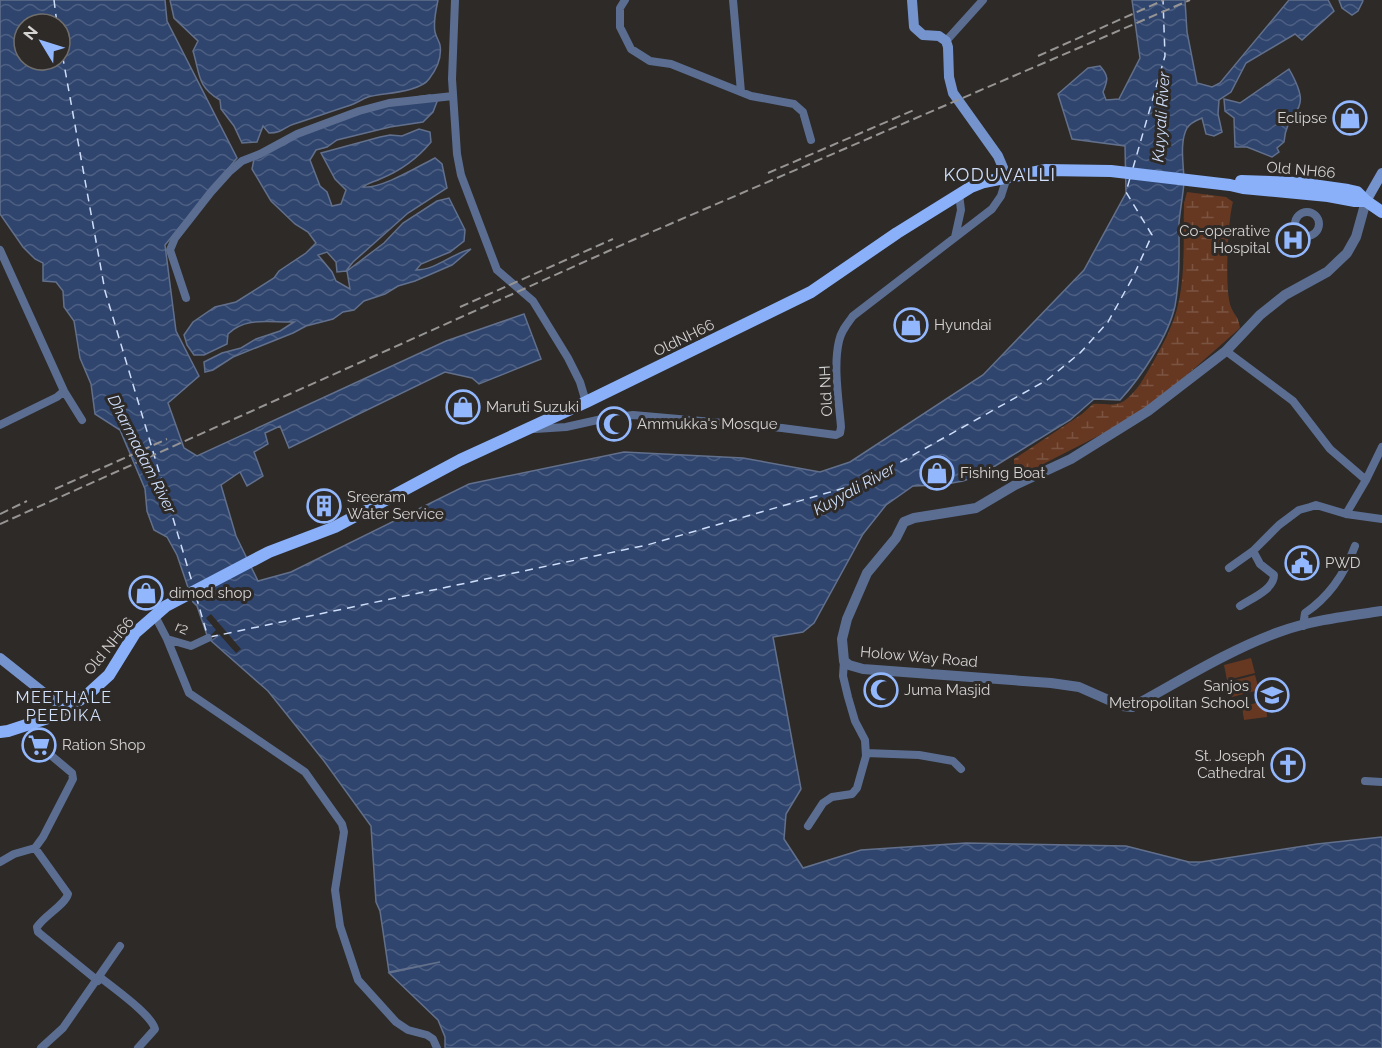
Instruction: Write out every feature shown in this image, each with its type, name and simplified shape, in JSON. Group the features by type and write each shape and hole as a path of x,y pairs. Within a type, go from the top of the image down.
{"main road":[{"path":"912,0 914,27 923,35 942,37 946,41 951,86 954,93 998,156 1007,177"},
{"name":"OldNH66","path":"269,552 335,527 460,460 586,402 811,292 897,233 959,194 984,182 1046,170 1111,171"},
{"name":"Old NH66","path":"1111,171 1366,201"},
{"path":"1366,201 1382,173"},
{"name":"Old NH66","path":"1230,185 1242,181 1323,186 1353,191 1382,212"},
{"name":"Old NH66","path":"0,732 62,712 86,696 109,675 135,633 165,606 269,552"},
{"path":"0,658 49,697 62,712"}],"street":[{"path":"455,0 453,96 457,154 461,175 497,270 533,301 568,358 580,382 586,402"},
{"path":"625,0 620,8 620,27 631,49 650,61 671,64 751,96 794,104 803,112 811,140"},
{"path":"733,0 741,92"},
{"path":"946,41 983,0"},
{"path":"186,298 170,250 175,238 211,192 242,160 260,154 297,134 359,111 389,104 453,96"},
{"name":"Old NH","path":"525,430 566,427 602,418 633,416 774,427 836,435 840,433 838,358 843,329 853,316 992,209 1001,196 1007,177"},
{"path":"955,237 961,210 959,194"},
{"path":"1315,214 1319,195"},
{"name":"Holow Way Road","path":"1366,201 1356,237 1347,253 1327,272 1286,295 1226,351 1148,411 1071,459 1014,485 976,508 914,518 904,522 896,538 867,573 847,619 842,639 844,661 863,669 1051,683 1079,687 1122,706 1132,707 1206,666 1279,632 1340,617 1382,611"},
{"path":"0,250 64,391 82,420"},
{"path":"1226,351 1293,401 1330,449 1366,480"},
{"path":"0,425 57,397 64,391"},
{"path":"1346,514 1382,447"},
{"path":"1229,568 1253,551 1279,525 1299,510 1316,505 1346,514 1382,519"},
{"path":"1303,626 1305,613 1320,602 1343,573 1355,546"},
{"path":"1240,606 1270,586 1274,580 1274,575 1260,564 1253,551"},
{"name":"r2","path":"155,616 167,639 191,646 208,638"},
{"path":"167,639 189,693 305,772 342,824 344,832 335,890 340,926 358,980 396,1022 408,1030 427,1035 433,1039 437,1048"},
{"path":"808,826 823,803 832,797 852,794 857,788 866,753 865,740 855,721 843,676 844,661"},
{"path":"0,862 14,854 35,848 44,837 70,787 73,776 47,752 29,724"},
{"path":"866,753 919,755 953,761 961,769"},
{"path":"1365,781 1382,782"},
{"path":"35,848 68,894 64,902 43,919 37,927 38,932 144,1014 155,1026 155,1029 138,1048"},
{"path":"41,1048 63,1028 120,946"}],"green space":[{"path":"1187,192 1226,197 1233,202 1228,238 1227,271 1229,299 1240,328 1161,398 1108,431 1028,472 1017,471 1014,459 1082,414 1093,404 1113,404 1124,401 1143,379 1166,337 1177,309 1183,270 1184,203"},
{"path":"1251,658 1255,673 1227,680 1224,665"},
{"path":"1255,675 1259,690 1232,697 1228,682"},
{"path":"1266,700 1267,717 1244,720 1242,707"}],"water":[{"path":"0,0 165,0 167,21 237,158 165,245 176,331 199,376 168,403 184,448 197,456 446,341 524,314 541,359 479,384 472,378 445,372 289,448 280,426 265,433 268,444 254,452 263,476 247,486 240,472 221,485 236,536 258,581 291,572 469,484 624,452 743,458 820,472 850,462 983,375 1084,270 1126,193 1125,146 1072,139 1058,94 1088,68 1100,66 1107,78 1103,92 1106,100 1119,99 1140,58 1132,0 1185,0 1187,32 1197,83 1212,87 1220,83 1289,0 1328,0 1334,11 1302,40 1295,34 1246,63 1231,92 1219,100 1218,114 1222,132 1214,136 1206,134 1202,118 1187,128 1183,147 1184,182 1179,223 1175,306 1166,331 1153,356 1120,400 1094,399 1070,420 982,474 963,481 941,485 913,486 886,505 863,534 814,623 803,632 773,637 801,789 786,814 784,839 803,868 861,850 966,843 1126,846 1189,862 1201,862 1317,844 1382,837 1382,1048 445,1048 445,1037 438,1020 389,973 440,962 389,972 380,911 376,902 371,826 324,761 268,691 208,638 177,555 167,537 154,530 147,511 145,489 120,430 95,414 91,384 80,358 74,321 64,307 63,291 56,282 43,281 43,263 35,259 23,247 0,214"},
{"path":"170,0 438,0 434,24 440,45 439,59 429,79 418,87 368,97 277,132 269,133 263,126 257,142 242,143 234,126 221,109 220,100 203,85 193,51 198,41 174,18"},
{"path":"1339,0 1363,1 1358,11 1352,15 1342,8"},
{"path":"1289,69 1297,84 1300,103 1286,130 1284,142 1277,148 1279,152 1272,157 1247,147 1235,147 1234,118 1225,111 1224,99 1240,103"},
{"path":"430,95 438,99 433,112 423,122 390,127 337,140 327,147 316,150 310,160 320,186 327,192 332,206 341,204 346,190 335,179 321,153 380,137 402,136 419,129 430,132 431,142 426,148 401,168 363,187 389,181 435,158 442,164 447,188 408,213 346,271 337,272 336,262 327,252 318,255 332,272 336,281 350,289 347,271 384,243 403,223 437,201 449,198 465,230 464,241 450,252 421,264 416,270 437,265 471,249 452,265 364,301 354,310 343,312 333,319 306,326 233,357 213,370 205,372 204,362 280,331 294,322 259,322 243,325 228,334 227,344 204,355 194,355 184,335 193,322 215,307 236,302 274,278 279,271 306,253 316,243 308,232 295,224 271,201 252,169 254,159 312,127"}],"pier":[{"path":"211,614 241,649 236,653 219,634 211,640 208,638 216,630 206,618"}],"ferry route":[{"path":"54,0 56,12"},
{"path":"1133,168 1165,56 1163,0"},
{"path":"65,72 105,291 193,585"},
{"path":"210,637 647,545 865,482 1047,380 1080,353 1108,322 1133,277 1152,235 1126,192 1130,178"},
{"path":"196,596 207,634"}],"railway":[{"path":"1038,56 1164,0"},
{"path":"0,524 633,240 1190,0"},
{"path":"768,173 914,110"},
{"path":"460,307 613,239"},
{"path":"55,489 167,439"},
{"path":"0,514 27,501"}],"place":[{"name":"Eclipse","path":"1350,118"},
{"name":"Co-operative Hospital","path":"1293,240"},
{"name":"Hyundai","path":"911,325"},
{"name":"Maruti Suzuki","path":"463,407"},
{"name":"Ammukka's Mosque","path":"614,424"},
{"name":"Fishing Boat","path":"937,473"},
{"name":"Sreeram Water Service","path":"324,506"},
{"name":"PWD","path":"1302,563"},
{"name":"dimod shop","path":"146,593"},
{"name":"Juma Masjid","path":"881,690"},
{"name":"Sanjos Metropolitan School","path":"1272,695"},
{"name":"Ration Shop","path":"39,745"},
{"name":"St. Joseph Cathedral","path":"1288,765"}],"district":[{"name":"KODUVALLI","path":"1000,174"},
{"name":"MEETHALE PEEDIKA","path":"64,706"}],"water label":[{"name":"Kuyyali River","path":"1161,117"},
{"name":"Dharmadam River","path":"142,454"},
{"name":"Kuyyali River","path":"854,489"}]}
